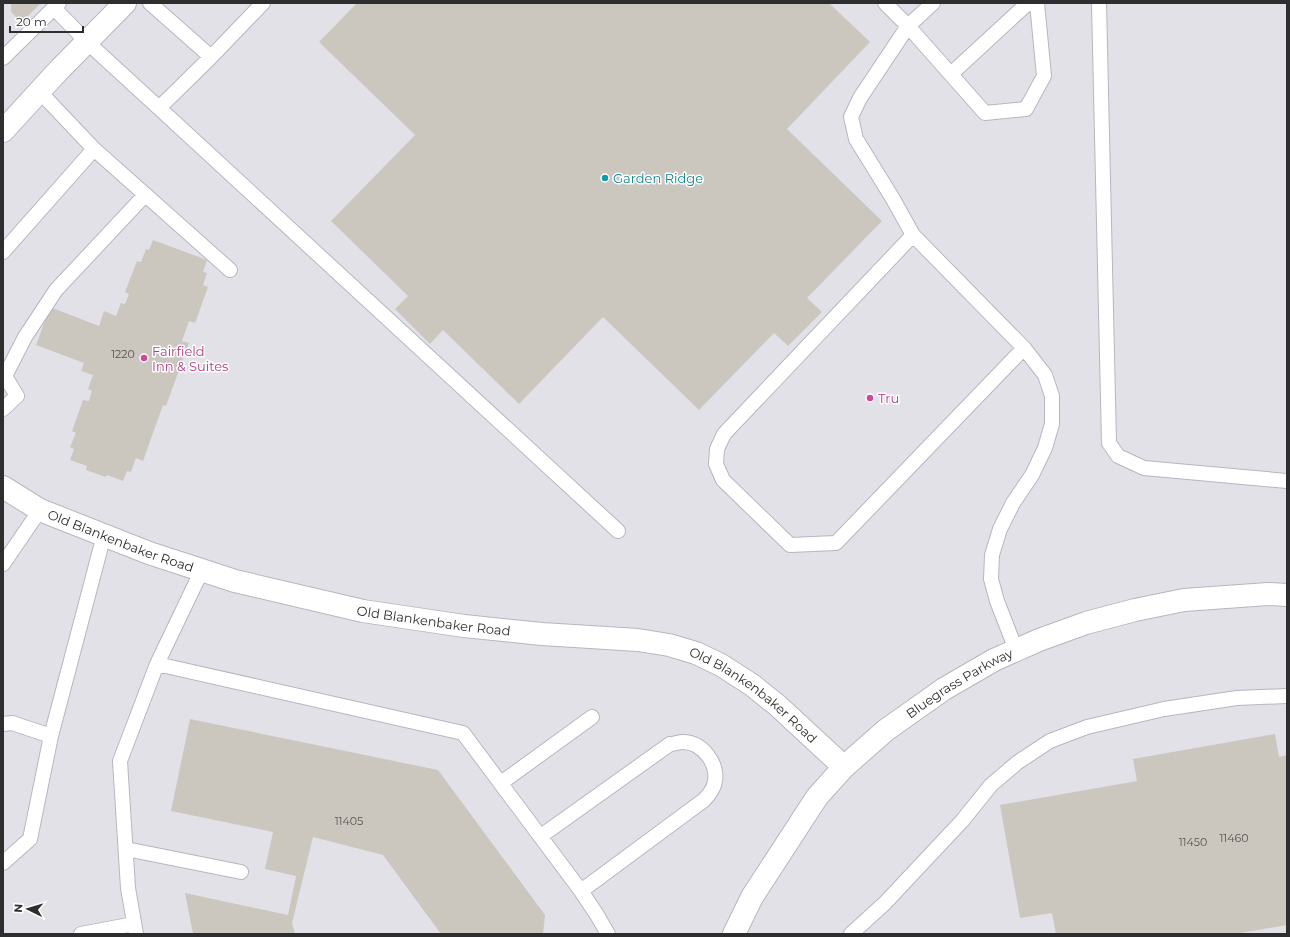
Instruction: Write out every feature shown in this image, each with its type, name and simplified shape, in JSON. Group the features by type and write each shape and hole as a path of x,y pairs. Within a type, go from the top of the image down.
{"street":[{"path":"3,131 125,3"},
{"name":"Old Blankenbaker Road","path":"3,487 40,510 149,553 235,581 363,611 464,626 542,634 638,640 669,645 696,653 721,665 752,685 777,705 844,767"},
{"name":"Bluegrass Parkway","path":"734,934 752,898 817,797 844,767 886,730 944,689 994,660 1039,640 1086,623 1134,610 1184,600 1268,594 1287,595"}],"lane":[{"path":"150,3 211,58"},
{"path":"885,3 908,26 985,113 1026,109 1044,76 1037,3"},
{"path":"933,3 908,26 860,98 851,117 856,139 893,199 912,235 1024,348 1044,375 1052,396 1052,424 1045,448 1035,468 1013,503 1000,529 992,555 991,579 997,601 1016,650"},
{"path":"951,74 1028,3"},
{"path":"1099,3 1109,443 1118,456 1144,468 1287,481"},
{"path":"3,58 56,6 87,42 618,531"},
{"path":"159,108 211,58 255,6"},
{"path":"40,92 94,150 230,270"},
{"path":"3,252 94,150"},
{"path":"3,409 17,396 4,375 25,337 56,290 145,195"},
{"path":"912,235 724,434 717,448 716,464 723,480 790,545 836,543 1024,348"},
{"path":"3,564 40,510"},
{"path":"3,864 30,839 51,736 104,535"},
{"path":"81,934 135,929 128,888 120,761 157,664 202,570"},
{"path":"157,664 464,733 581,891 598,915 608,934"},
{"path":"850,934 884,903 931,854 962,821 991,785 1018,762 1050,741 1087,727 1164,710 1237,698 1287,696"},
{"path":"500,783 592,717"},
{"path":"3,724 12,723 51,736"},
{"path":"541,836 670,744 682,742 694,744 703,750 708,756 714,767 715,774 715,783 710,794 581,891"},
{"path":"126,849 241,872"}],"shaded area":[{"path":"3,3 1287,3 1287,934 3,934"}],"building":[{"path":"11,3 41,3 22,22 11,12"},
{"name":"Garden Ridge","path":"357,3 829,3 870,42 787,129 882,221 807,298 822,312 788,346 774,333 699,410 603,317 519,404 443,330 430,344 395,309 408,296 331,221 415,135 319,42"},
{"path":"153,240 207,260 203,272 207,273 203,285 208,287 195,323 189,321 182,341 189,343 166,406 163,405 143,461 136,458 131,472 127,471 123,481 86,470 87,466 70,460 74,449 70,447 76,433 72,431 83,400 89,401 92,391 88,389 93,375 81,371 84,363 36,345 50,307 99,326 104,311 116,316 121,303 125,304 129,294 125,292 137,261 141,262 146,249 149,250"},
{"path":"190,719 438,770 545,915 543,934 441,934 383,855 313,837 292,923 295,934 193,934 185,893 288,915 296,876 265,869 273,832 171,811"},
{"path":"1275,734 1279,757 1287,755 1287,925 1234,934 1056,934 1052,913 1020,918 1000,805 1137,781 1133,759"}],"place":[{"name":"Garden Ridge","path":"605,178"},
{"name":"Fairfield Inn & Suites","path":"144,358"},
{"name":"Tru","path":"870,398"}]}
